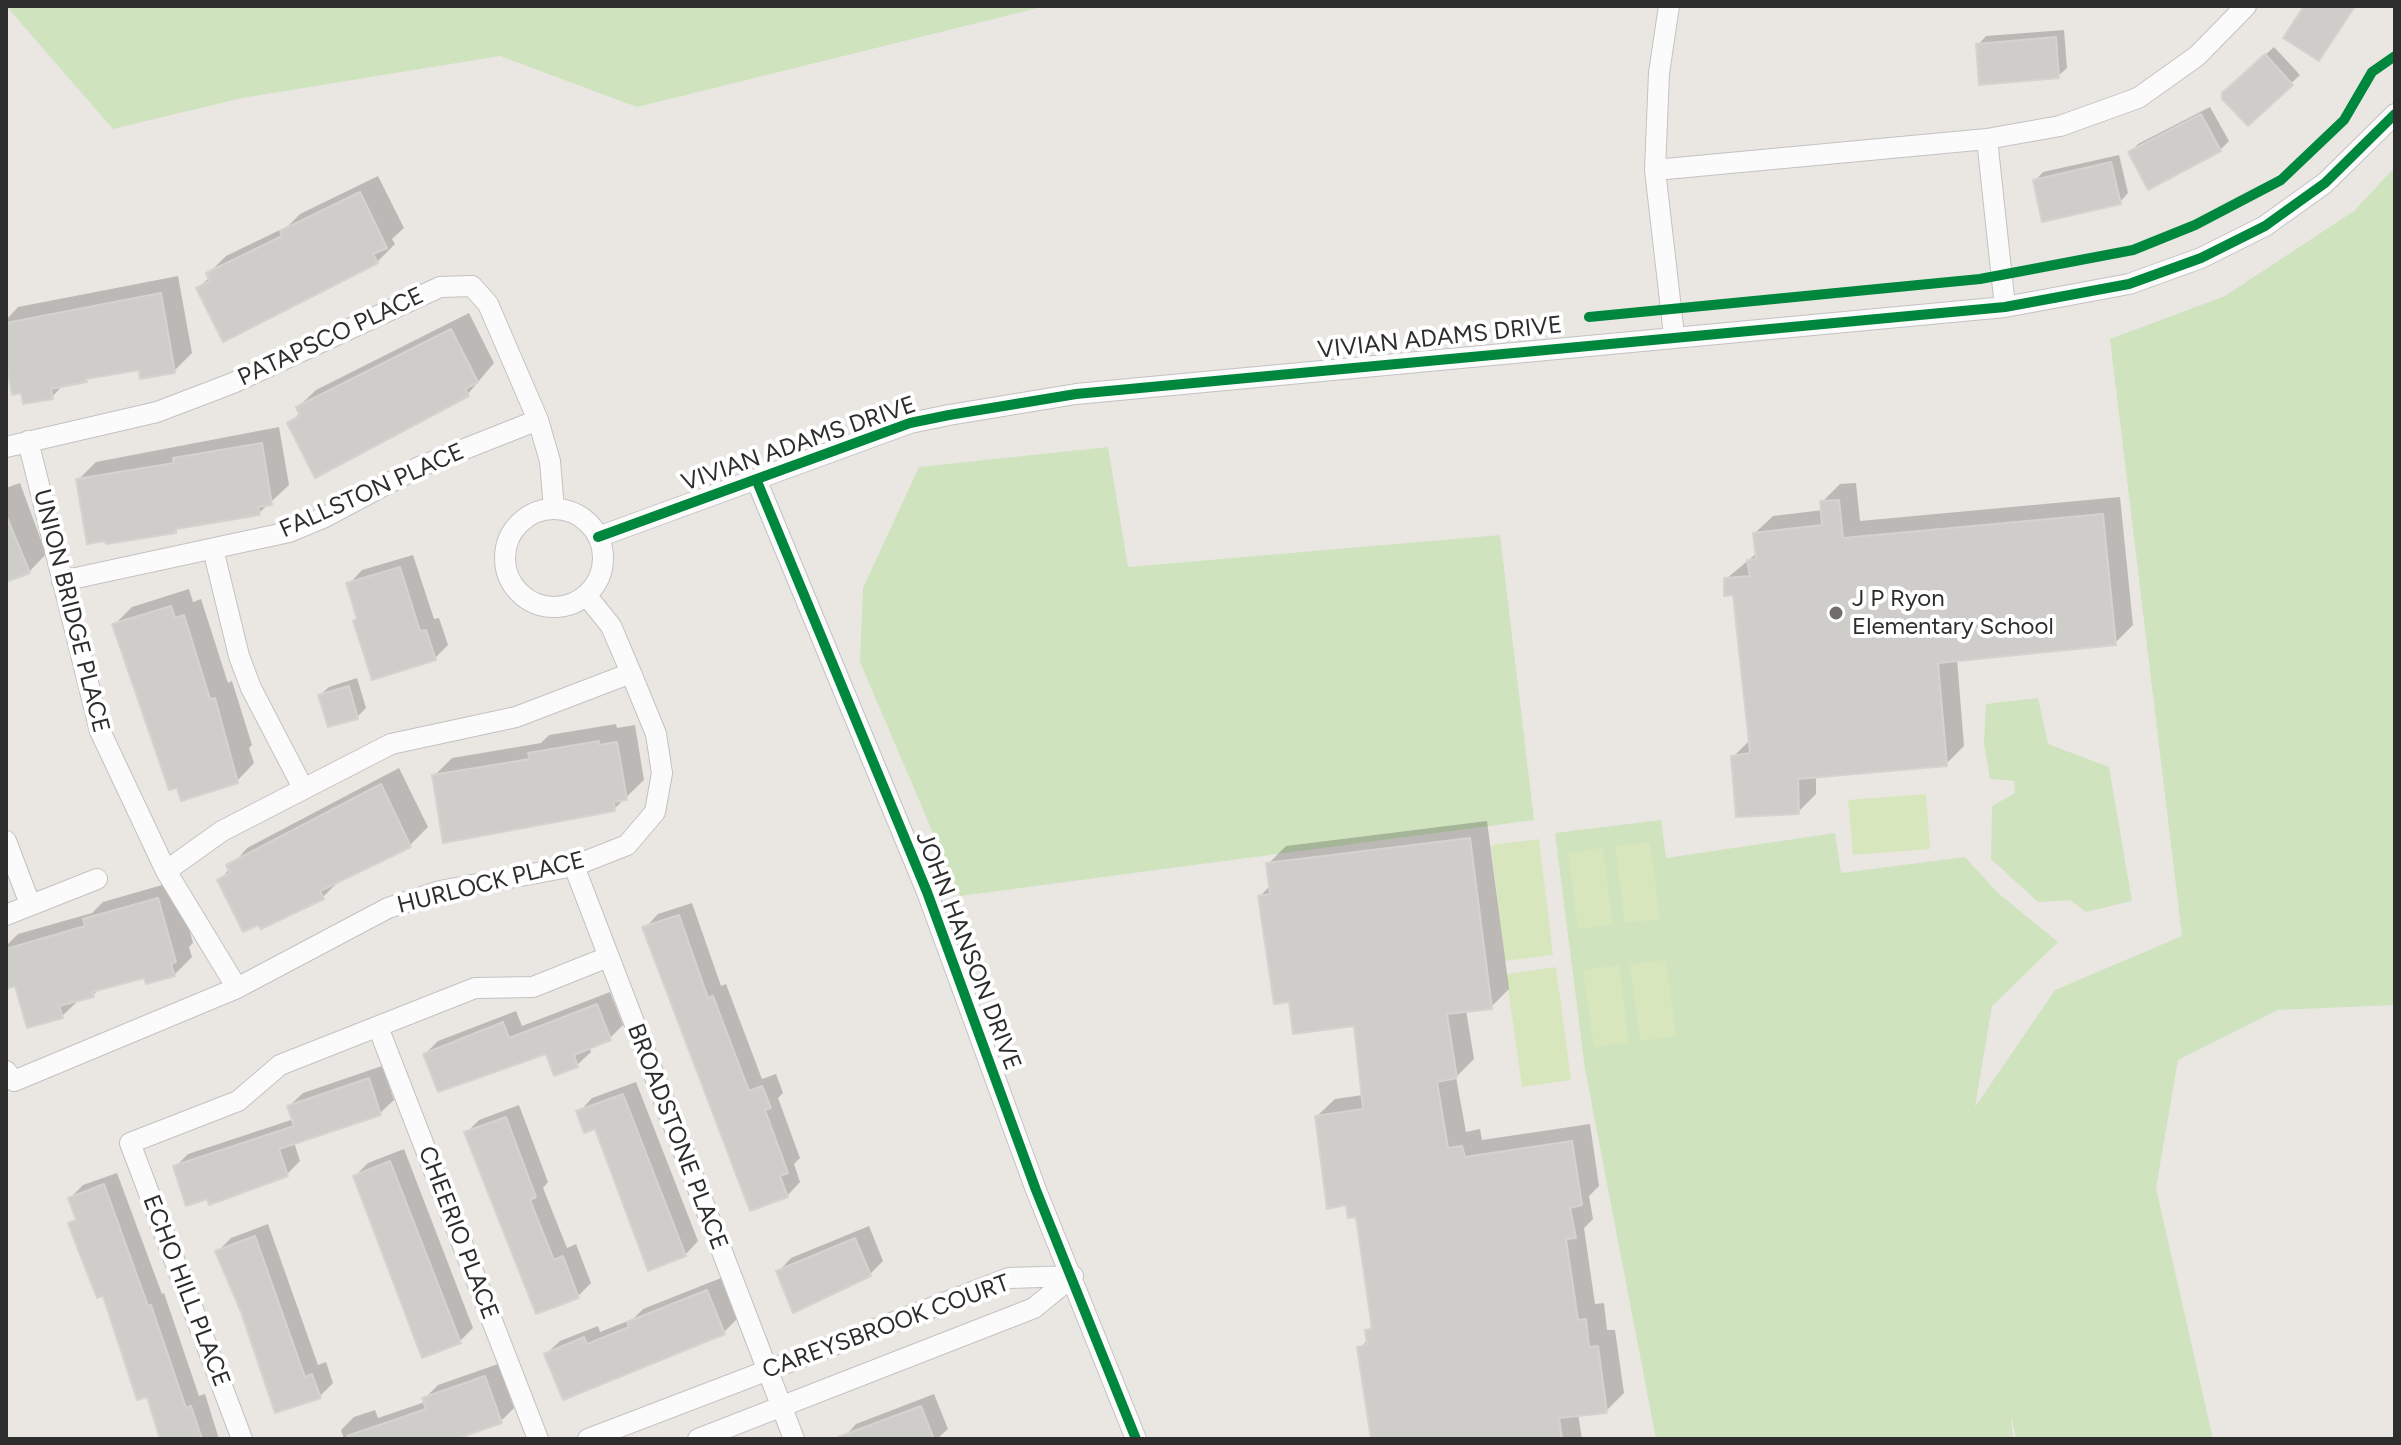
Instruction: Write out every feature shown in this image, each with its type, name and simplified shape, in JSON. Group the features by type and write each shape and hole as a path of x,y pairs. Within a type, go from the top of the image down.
{"street":[{"path":"1669,6 1659,73 1655,170 1674,335"},
{"path":"1655,170 1987,139 2060,126 2138,98 2197,56 2246,6"},
{"name":"VIVIAN ADAMS DRIVE","path":"598,537 910,423 1076,394 1674,335 2005,307 2129,284 2236,243 2325,183 2395,114"},
{"path":"1987,139 2005,307"},
{"name":"PATAPSCO PLACE","path":"6,447 157,412 233,383 440,287 472,286 488,304 538,420 550,461 554,509"},
{"name":"FALLSTON PLACE","path":"62,581 289,532 325,517 419,467 538,420"},
{"name":"UNION BRIDGE PLACE","path":"28,441 100,731 166,871 237,988"},
{"name":"JOHN HANSON DRIVE","path":"756,479 927,892 1036,1190 1136,1439"},
{"path":"554,509 580,517 598,537 603,552 602,568 586,595 566,606 542,606 528,600 508,577 506,547 512,533 530,515 554,509"},
{"path":"213,549 239,656 251,688 303,788"},
{"name":"HURLOCK PLACE","path":"6,1071 14,1081 237,988 388,908 440,891 574,866 627,845 655,812 662,773 656,734 611,626 586,595"},
{"path":"166,871 222,831 391,744 516,717 631,673"},
{"path":"6,841 30,904"},
{"name":"BROADSTONE PLACE","path":"574,866 794,1439"},
{"path":"6,915 97,879"},
{"path":"378,1027 475,988 533,987 608,957"},
{"name":"ECHO HILL PLACE","path":"242,1439 130,1143 238,1101 280,1065 378,1027"},
{"name":"CHEERIO PLACE","path":"378,1027 538,1439"},
{"name":"CAREYSBROOK COURT","path":"588,1439 1009,1278 1073,1276"},
{"name":"CAREYSBROOK COURT","path":"698,1439 1034,1308 1073,1276"}],"green space":[{"path":"6,6 1046,6 637,107 500,56 242,98 113,129"},
{"path":"2395,167 2395,1005 2278,1010 2178,1060 2156,1188 2213,1439 2016,1439 2011,1415 2013,1439 1656,1439 1585,1069 1555,833 1661,820 1666,858 1835,833 1841,873 1965,857 1998,893 2058,942 1992,1006 1975,1107 2055,990 2182,936 2110,339 2225,296 2354,211"},
{"path":"1108,447 1128,567 1500,535 1534,820 960,896 860,662 863,588 919,467"},
{"path":"2038,698 2048,744 2109,767 2132,901 2086,912 2070,900 2038,902 1991,859 1992,806 2015,793 2014,781 1990,779 1984,744 1986,704"},
{"path":"1926,794 1930,849 1853,855 1848,800"},
{"path":"1539,839 1553,955 1505,961 1491,845"},
{"path":"1650,842 1660,919 1625,923 1615,846"},
{"path":"1603,848 1613,925 1578,929 1568,853"},
{"path":"1666,960 1676,1036 1640,1041 1630,964"},
{"path":"1619,965 1629,1042 1594,1047 1583,970"},
{"path":"1556,967 1571,1080 1522,1087 1506,974"}],"building":[{"path":"2304,6 2355,6 2319,61 2283,38"},
{"path":"2056,37 2059,78 1979,85 1976,44"},
{"path":"2265,54 2293,85 2248,126 2222,99 2222,93"},
{"path":"2201,114 2221,151 2148,190 2128,152"},
{"path":"2111,162 2121,204 2042,222 2033,180"},
{"path":"360,192 387,248 373,254 378,263 223,342 196,288 210,281 206,273 282,236 280,231"},
{"path":"161,293 175,373 140,379 139,370 86,379 87,382 51,389 53,399 23,404 21,393 12,395 6,362 6,323"},
{"path":"451,329 478,382 465,389 469,396 315,478 287,423 300,416 296,407"},
{"path":"262,443 272,505 258,507 260,515 176,529 176,533 87,544 76,479 174,463 173,458"},
{"path":"1839,500 1843,538 2103,514 2116,645 1938,663 1947,766 1798,779 1799,814 1736,817 1731,756 1750,753 1733,595 1724,596 1724,578 1750,576 1747,560 1756,559 1753,533 1822,525 1820,501"},
{"path":"6,515 30,573 6,582"},
{"path":"400,567 420,631 426,630 436,660 372,680 353,621 357,619 346,583"},
{"path":"171,606 175,618 184,615 210,699 215,698 238,783 181,801 177,788 169,790 112,624"},
{"path":"349,686 358,719 328,727 318,695"},
{"path":"599,741 599,745 617,742 627,800 614,802 615,811 443,843 432,775 530,759 528,753"},
{"path":"381,784 411,847 320,891 324,899 261,929 258,925 243,932 217,880 230,873 226,865"},
{"path":"1470,838 1492,1009 1447,1014 1457,1078 1437,1082 1448,1148 1462,1146 1465,1157 1572,1141 1582,1205 1570,1208 1576,1238 1566,1239 1578,1320 1586,1319 1589,1347 1598,1346 1607,1413 1559,1418 1562,1439 1371,1439 1357,1347 1367,1345 1365,1330 1372,1329 1356,1217 1348,1218 1346,1205 1327,1209 1315,1116 1363,1109 1354,1026 1293,1034 1289,1002 1274,1004 1258,896 1270,894 1266,863"},
{"path":"158,898 176,962 171,964 175,976 146,984 144,978 92,992 94,997 59,1006 63,1018 27,1028 15,986 6,989 6,949 85,926 83,919"},
{"path":"679,915 708,998 713,996 749,1091 762,1086 771,1108 765,1110 788,1173 780,1176 788,1197 750,1211 642,927"},
{"path":"597,1004 611,1040 574,1055 578,1067 554,1076 546,1054 438,1092 423,1054 503,1022 509,1038"},
{"path":"369,1078 381,1115 279,1149 288,1176 209,1205 207,1199 186,1206 173,1166 294,1126 287,1106"},
{"path":"623,1094 686,1256 648,1271 595,1129 584,1133 576,1111"},
{"path":"506,1117 536,1197 530,1200 554,1260 563,1256 579,1298 536,1314 464,1132"},
{"path":"390,1161 461,1343 422,1358 353,1176"},
{"path":"104,1184 148,1306 151,1305 186,1408 191,1406 202,1439 160,1439 147,1397 137,1400 103,1296 97,1298 75,1242 68,1223 76,1220 68,1198"},
{"path":"255,1236 305,1377 312,1374 321,1398 275,1413 241,1312 215,1251"},
{"path":"855,1238 871,1276 793,1313 776,1271"},
{"path":"707,1290 725,1334 563,1400 544,1354 584,1337 587,1344 629,1327 627,1322"},
{"path":"485,1376 502,1423 456,1439 348,1439 347,1436 426,1409 422,1398"},
{"path":"921,1406 934,1439 838,1439 838,1437"}],"cycle path":[{"path":"1589,317 1980,279 2133,250 2195,225 2281,180 2344,120 2372,72 2395,56"},
{"path":"598,537 910,423 1076,394 2005,307 2129,284 2201,258 2265,226 2325,183 2395,114"},
{"path":"756,479 927,892 1036,1190 1136,1439"}],"place":[{"name":"J P Ryon Elementary School","path":"1836,613"}]}
